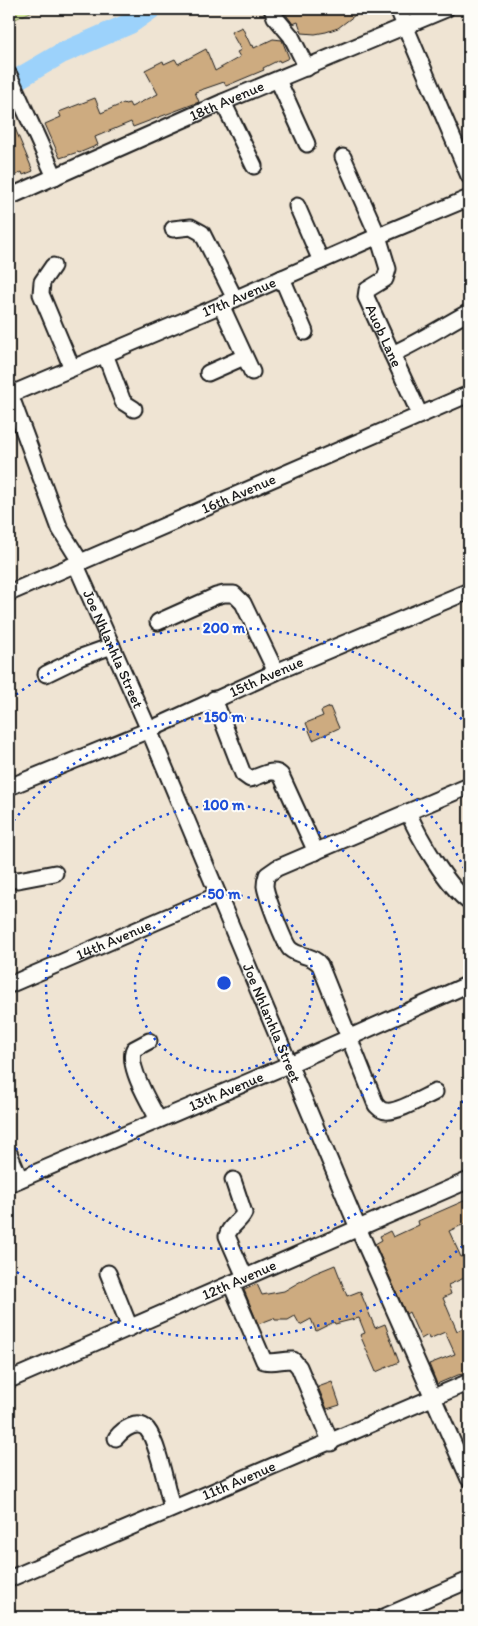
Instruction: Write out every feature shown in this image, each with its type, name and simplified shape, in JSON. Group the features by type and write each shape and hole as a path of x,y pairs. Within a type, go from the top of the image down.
{"street":[{"path":"272,9 275,17 291,36 307,68"},
{"path":"398,9 469,176"},
{"name":"18th Avenue","path":"9,197 224,102 446,9"},
{"path":"9,75 55,177"},
{"path":"278,80 307,144"},
{"path":"224,102 254,166"},
{"path":"343,157 378,236"},
{"name":"17th Avenue","path":"9,394 469,198"},
{"path":"297,206 321,261"},
{"path":"173,229 191,228 202,233 228,302 244,357 252,372"},
{"name":"Auob Lane","path":"378,236 388,274 386,279 367,290 366,294 420,415"},
{"path":"53,266 42,282 42,294 72,368"},
{"path":"282,278 305,332"},
{"path":"392,354 423,339 469,312"},
{"path":"105,354 123,402 134,410"},
{"path":"208,373 244,357"},
{"name":"Joe Nhlanhla Street","path":"9,394 60,529 79,564 358,1228 469,1479"},
{"name":"16th Avenue","path":"9,593 469,394"},
{"name":"15th Avenue","path":"9,788 149,730 276,672 469,591"},
{"path":"158,622 216,596 234,594 243,603 276,672"},
{"path":"46,674 81,657 112,646"},
{"path":"214,699 243,774 250,779 271,771 281,775 316,852"},
{"path":"436,1092 394,1110 384,1111 379,1109 320,965 312,958 294,952 286,944 265,886 266,878 270,872 469,786"},
{"path":"408,812 423,842 450,883 469,902"},
{"path":"9,879 18,880 55,873"},
{"name":"14th Avenue","path":"9,985 218,895"},
{"name":"13th Avenue","path":"15,1182 290,1064 469,984"},
{"path":"148,1041 134,1049 131,1058 135,1071 158,1120"},
{"path":"9,1153 15,1182"},
{"path":"233,1180 244,1213 241,1219 228,1232 227,1236 245,1278"},
{"name":"12th Avenue","path":"9,1380 469,1180"},
{"path":"108,1273 130,1328"},
{"path":"231,1284 261,1358 266,1362 289,1360 296,1362 303,1374 331,1443"},
{"name":"11th Avenue","path":"9,1579 172,1508 331,1443 469,1382"},
{"path":"116,1438 122,1431 134,1426 141,1425 146,1428 156,1450 172,1508"},
{"path":"384,1617 469,1580"}],"green space":[{"path":"9,9 37,9 9,22"}],"building":[{"path":"282,9 363,9 338,28 315,34 302,33 298,22 293,24"},
{"path":"242,27 251,46 253,45 254,48 273,39 282,40 289,58 280,62 279,60 263,68 264,70 226,86 224,82 195,92 199,102 133,127 131,122 95,137 98,145 60,158 45,124 61,117 59,112 95,98 101,113 124,103 129,103 131,107 158,94 145,70 163,61 164,64 175,59 178,64 206,49 215,71 240,57 237,52 241,50 231,32"},
{"path":"9,114 33,171 23,175 22,172 9,179"},
{"path":"330,707 339,728 313,740 306,723 323,716 321,711"},
{"path":"466,1200 469,1206 469,1222 449,1231 461,1257 469,1253 469,1276 448,1285 451,1294 443,1298 457,1331 469,1325 469,1373 458,1375 437,1384 429,1364 455,1354 445,1332 429,1339 428,1335 421,1339 409,1312 406,1314 375,1244 382,1240 380,1236 390,1231 393,1237 419,1225 418,1221"},
{"path":"335,1265 347,1296 360,1291 375,1328 385,1324 399,1362 376,1372 360,1335 365,1333 359,1318 335,1324 334,1322 316,1331 311,1319 300,1325 295,1316 288,1320 275,1320 274,1318 258,1324 244,1290 257,1284 262,1295 284,1291 313,1274"},
{"path":"332,1382 340,1405 327,1409 318,1387"}],"waterway":[{"path":"9,84 62,53 131,23 151,9"}]}
